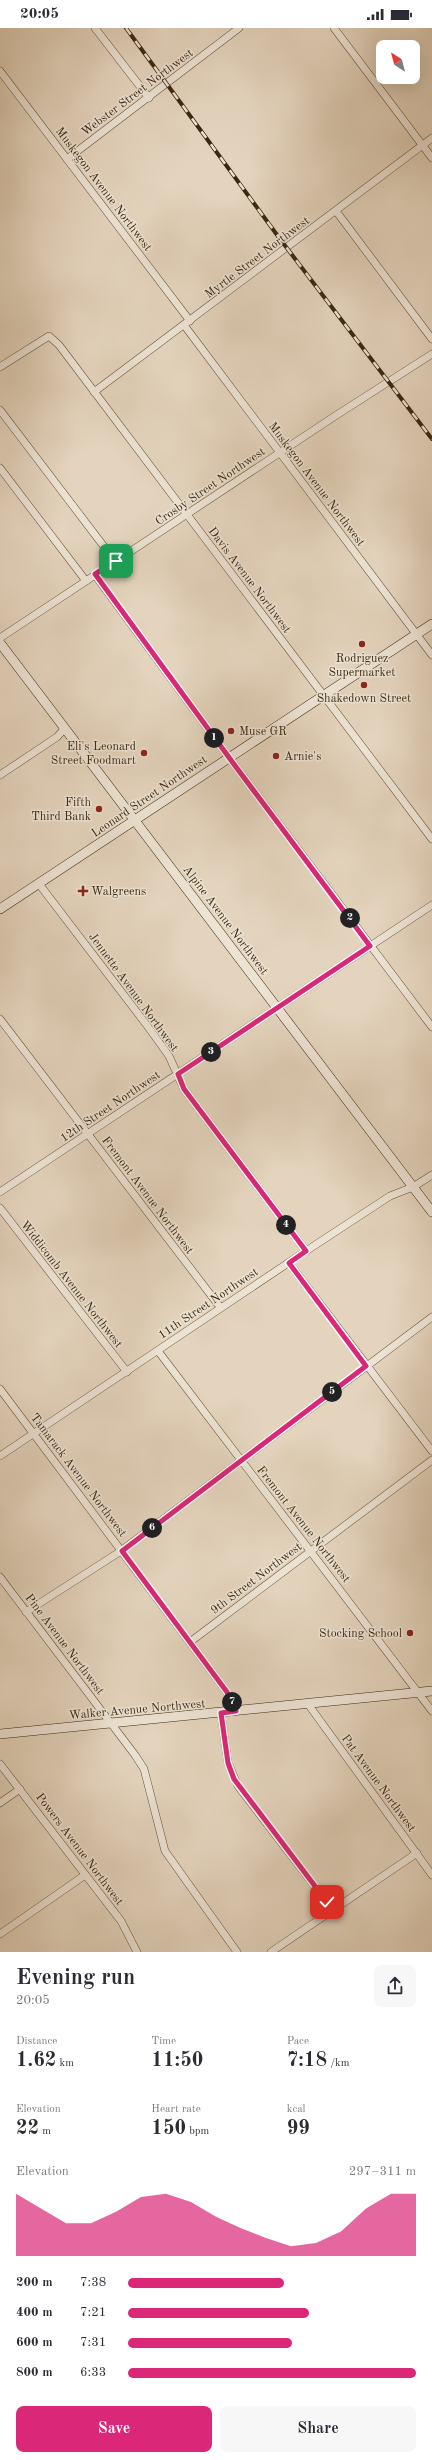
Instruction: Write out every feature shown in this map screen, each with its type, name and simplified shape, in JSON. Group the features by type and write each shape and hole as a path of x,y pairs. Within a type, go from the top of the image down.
{"main road":[{"name":"Leonard Street Northwest","path":"0,910 432,624"},
{"name":"Alpine Avenue Northwest","path":"0,643 432,1212"},
{"name":"Walker Avenue Northwest","path":"0,1734 432,1692"}],"street":[{"path":"95,28 149,98"},
{"name":"Webster Street Northwest","path":"67,159 239,28"},
{"path":"334,28 432,158"},
{"name":"Muskegon Avenue Northwest","path":"0,72 67,159 187,323 279,453 432,655"},
{"name":"Myrtle Street Northwest","path":"94,392 432,138"},
{"path":"336,211 432,339"},
{"name":"Davis Avenue Northwest","path":"0,367 49,336 59,345 432,839"},
{"name":"Crosby Street Northwest","path":"0,638 279,453 432,354"},
{"path":"0,410 116,561"},
{"path":"0,468 86,581"},
{"path":"95,574 229,758 432,1027"},
{"path":"0,774 57,737 65,728"},
{"name":"Jennette Avenue Northwest","path":"39,884 146,1024 169,1056 184,1089 306,1251"},
{"name":"12th Street Northwest","path":"0,1192 88,1135 432,905"},
{"name":"Fremont Avenue Northwest","path":"0,1019 220,1307"},
{"name":"11th Street Northwest","path":"0,1456 158,1351 220,1307 390,1196 413,1187 432,1175"},
{"name":"Widdicomb Avenue Northwest","path":"0,1208 126,1372"},
{"path":"289,1263 432,1451"},
{"path":"26,1612 122,1551 242,1462 366,1366 432,1318"},
{"name":"Fremont Avenue Northwest","path":"158,1351 432,1711"},
{"name":"Tamarack Avenue Northwest","path":"0,1389 227,1692 236,1711"},
{"name":"9th Street Northwest","path":"190,1642 432,1460"},
{"name":"Pine Avenue Northwest","path":"0,1577 144,1769 164,1851 237,1952"},
{"name":"Pat Avenue Northwest","path":"308,1704 432,1875"},
{"path":"221,1713 228,1763 238,1786 333,1910"},
{"name":"Powers Avenue Northwest","path":"0,1764 121,1921 137,1952"},
{"path":"0,1802 20,1789"},
{"path":"270,1952 417,1853"},
{"path":"0,1934 85,1875"}],"railway":[{"path":"126,28 280,239 432,439"}],"place":[{"name":"Rodriguez Supermarket","path":"362,644"},
{"name":"Shakedown Street","path":"364,685"},
{"name":"Muse GR","path":"231,731"},
{"name":"Eli's Leonard Street Foodmart","path":"144,753"},
{"name":"Arnie's","path":"276,756"},
{"name":"Fifth Third Bank","path":"99,809"},
{"name":"Walgreens","path":"83,891"},
{"name":"Stocking School","path":"410,1633"}],"route":[{"path":"116,561 95,574 236,767 370,946 178,1074 184,1089 306,1251 289,1263 366,1366 242,1462 122,1551 227,1692 236,1711 221,1713 230,1771 238,1786 327,1902"}]}
